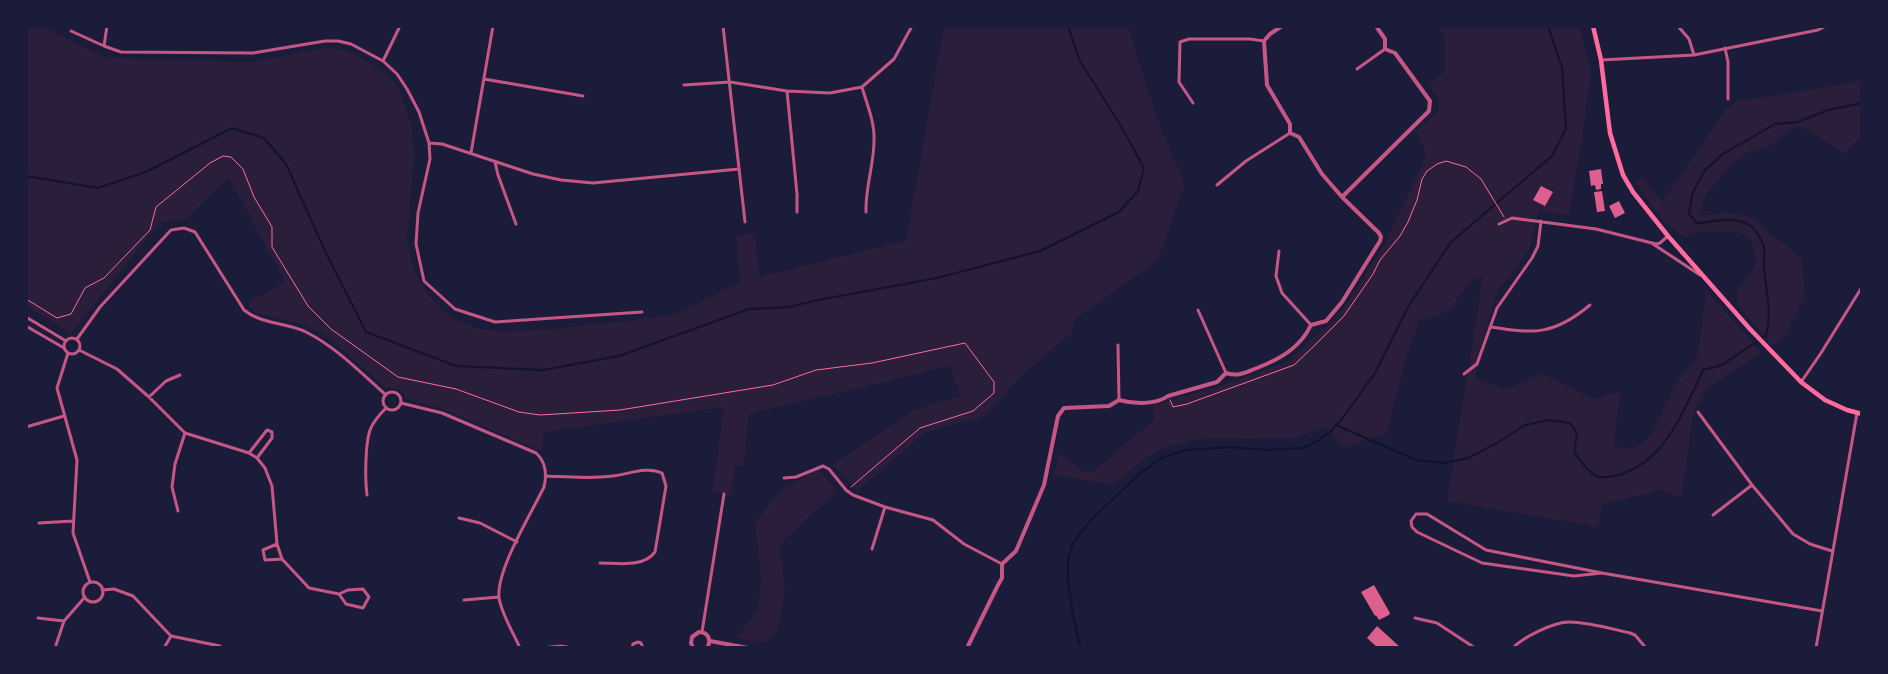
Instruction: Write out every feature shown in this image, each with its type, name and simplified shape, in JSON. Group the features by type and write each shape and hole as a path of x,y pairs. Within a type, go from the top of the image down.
{"main road":[{"path":"1593,26 1601,60 1610,133 1623,175 1633,192 1668,236 1757,337 1801,382 1825,400 1859,413"}],"street":[{"path":"104,46 108,26"},
{"path":"383,61 400,26"},
{"path":"471,153 493,26"},
{"path":"723,26 745,222"},
{"path":"684,84 730,82 787,91 830,93 862,87 894,59 912,26"},
{"path":"1282,26 1264,40 1267,85 1290,124 1290,133"},
{"path":"1376,26 1385,39 1385,49"},
{"path":"1678,26 1689,39 1694,55"},
{"path":"1601,60 1694,55 1818,30 1826,26"},
{"path":"71,31 122,52 253,53 310,42 338,41 350,44 383,61 397,74 419,112 429,143 430,159 418,213 416,244 424,281 455,309 495,322 642,312"},
{"path":"1193,103 1179,82 1180,42 1189,39 1264,40"},
{"path":"1726,48 1728,99"},
{"path":"1357,69 1385,49"},
{"path":"1342,197 1429,111 1430,101 1396,54 1385,49"},
{"path":"484,79 583,96"},
{"path":"862,87 873,123 874,142 865,199 866,212"},
{"path":"787,91 798,194 797,212"},
{"path":"1217,185 1246,161 1290,133"},
{"path":"1226,373 1237,376 1281,359 1306,336 1312,325 1326,321 1342,302 1380,241 1379,233 1342,197 1322,174 1299,137 1290,133"},
{"path":"429,143 442,144 533,174 561,180 593,183 739,169"},
{"path":"495,162 516,224"},
{"path":"1499,224 1506,219 1512,218 1596,229 1652,244 1705,278"},
{"path":"1464,374 1477,364 1497,308 1532,258 1538,246 1541,221"},
{"path":"77,339 100,307 170,230 184,228 196,232 244,310 264,321 303,331 323,340 386,395"},
{"path":"1652,244 1660,243 1668,236"},
{"path":"1279,251 1276,276 1282,293 1312,325"},
{"path":"1801,382 1862,287"},
{"path":"1491,327 1528,332 1548,330 1575,318 1590,305"},
{"path":"1198,310 1226,373"},
{"path":"26,316 66,341"},
{"path":"26,326 64,348 68,353 74,354 79,350 80,344 77,339"},
{"path":"64,348 66,341 70,338 77,339"},
{"path":"1118,346 1119,400"},
{"path":"79,350 116,369 149,397 185,433 249,453 257,458 265,468 272,486 277,544 282,559 309,588 339,594 348,590 363,589 369,597 363,608 346,604 339,594"},
{"path":"68,353 57,388 77,460 73,533 90,582"},
{"path":"967,648 1002,578 1002,564 1016,551 1044,485 1058,416 1064,408 1109,406 1119,400 1131,403 1163,400 1168,396 1217,382 1226,373"},
{"path":"149,397 166,381 180,375"},
{"path":"386,395 394,393 400,398 401,403"},
{"path":"386,395 384,404 386,408"},
{"path":"386,408 395,410 401,403"},
{"path":"401,403 442,413 536,453 542,459 546,476 544,487 500,576 499,597 502,608 520,648"},
{"path":"367,495 365,481 369,431 378,416 386,408"},
{"path":"1698,412 1752,485 1793,534 1810,544 1832,551"},
{"path":"1816,648 1832,551 1859,413"},
{"path":"26,428 64,416"},
{"path":"249,453 267,430 272,432 272,438 257,458"},
{"path":"178,511 172,487 175,464 185,433"},
{"path":"784,478 796,477 823,466 829,469 846,490 853,495 885,507 933,520 964,544 1002,564"},
{"path":"546,476 579,478 613,476 655,469 662,473 666,486 655,552 651,558 643,562 600,563"},
{"path":"1713,514 1752,485"},
{"path":"702,632 724,494"},
{"path":"872,549 885,507"},
{"path":"1602,573 1574,576 1482,563 1417,532 1412,527 1411,521 1416,514 1427,514 1486,550 1602,573 1822,611"},
{"path":"459,518 480,523 517,542"},
{"path":"39,523 73,521"},
{"path":"277,544 263,550 265,560 282,559"},
{"path":"85,597 91,601 97,600 102,596 102,590 97,583 90,582"},
{"path":"55,648 64,621 85,597 84,588 90,582"},
{"path":"102,590 114,590 133,596 170,636 222,648"},
{"path":"464,600 499,597"},
{"path":"38,618 64,621"},
{"path":"1415,618 1437,623 1475,648"},
{"path":"1513,648 1527,636 1558,624 1570,622 1630,633 1635,635 1646,648"},
{"path":"693,648 691,643 692,637 696,633 702,632 708,636 710,641 707,648"},
{"path":"164,648 170,636"},
{"path":"710,641 748,648"},
{"path":"632,648 634,643 638,642 643,648"},
{"path":"541,648 561,646 572,648"}],"path":[{"path":"26,299 57,318 71,314 85,288 104,278 150,230 156,207 210,163 223,156 231,157 243,169 254,197 272,227 272,247 308,306 332,329 398,377 456,390 519,412 540,415 620,410 773,385 816,370 872,363 965,343 994,382 994,393 974,411 920,428 846,490"},
{"path":"1168,396 1173,407 1186,404 1294,365 1344,316 1373,274 1380,260 1400,236 1414,207 1422,179 1427,171 1437,164 1446,161 1466,167 1481,178 1506,219"}],"shaded area":[{"path":"26,26 43,26 95,53 112,58 249,62 328,48 359,56 386,73 399,89 412,127 414,157 407,239 412,265 431,298 451,318 479,329 500,331 545,330 675,315 740,282 736,235 755,233 759,277 906,241 944,26 1128,26 1157,118 1185,185 1158,260 1074,320 1072,333 1025,372 985,416 926,432 857,491 833,464 912,411 960,396 950,366 749,414 744,466 735,467 731,495 712,492 724,407 544,432 541,451 443,409 406,399 402,390 385,387 327,336 305,325 254,312 248,303 285,282 229,178 186,219 160,222 71,333 26,306"},
{"path":"1437,26 1579,26 1591,73 1582,141 1569,215 1539,211 1530,249 1498,291 1476,361 1476,378 1506,390 1542,373 1594,399 1621,391 1613,446 1631,449 1644,442 1653,431 1677,383 1698,354 1706,290 1762,353 1708,388 1693,414 1682,498 1661,490 1602,504 1599,527 1447,501 1483,276 1470,281 1449,311 1420,321 1408,352 1387,433 1343,448 1326,427 1294,438 1198,439 1162,448 1143,460 1114,485 1054,475 1059,453 1085,472 1091,473 1155,419 1152,406 1229,383 1286,362 1339,315 1384,246 1426,156 1416,131 1438,112 1438,99 1429,85 1444,72 1445,36"},
{"path":"1862,81 1862,140 1856,141 1846,154 1800,126 1787,131 1775,144 1748,152 1733,163 1704,197 1699,214 1709,215 1725,212 1748,216 1761,224 1770,235 1784,243 1802,259 1805,296 1785,336 1771,345 1737,304 1737,289 1752,270 1756,260 1749,237 1736,232 1698,232 1684,238 1662,219 1635,182 1642,177 1662,202 1725,109 1734,105 1734,102"},
{"path":"819,470 837,491 785,539 780,549 785,588 778,630 766,643 736,638 758,609 761,578 755,523 782,488"}],"building":[{"path":"1601,169 1603,184 1601,184 1601,189 1596,190 1595,185 1591,186 1589,171"},
{"path":"1541,186 1553,192 1545,206 1533,200"},
{"path":"1602,191 1605,211 1597,212 1594,192"},
{"path":"1619,201 1625,213 1615,218 1609,206"},
{"path":"1374,585 1390,613 1379,620 1361,592"},
{"path":"1377,626 1401,648 1378,648 1367,638"}],"waterway":[{"path":"26,176 98,188 148,171 232,128 264,138 286,164 325,251 366,332 456,366 543,370 619,356 749,309 789,307 937,278 1040,251 1119,212 1138,191 1144,168 1121,126 1080,61 1068,26"},
{"path":"1080,648 1072,609 1068,579 1068,560 1073,543 1090,521 1139,474 1163,457 1187,450 1229,447 1268,450 1303,448 1330,432 1342,419 1375,373 1408,307 1451,242 1552,156 1566,129 1562,67 1548,26"},
{"path":"1336,425 1416,460 1445,463 1468,458 1497,443 1525,425 1549,420 1570,423 1577,433 1574,452 1592,473 1600,477 1609,477 1634,468 1661,447 1671,433 1703,370 1722,365 1766,335 1769,309 1764,249 1758,235 1752,227 1737,220 1697,223 1689,214 1692,194 1705,170 1723,154 1775,124 1798,122 1828,110 1862,103"}]}
